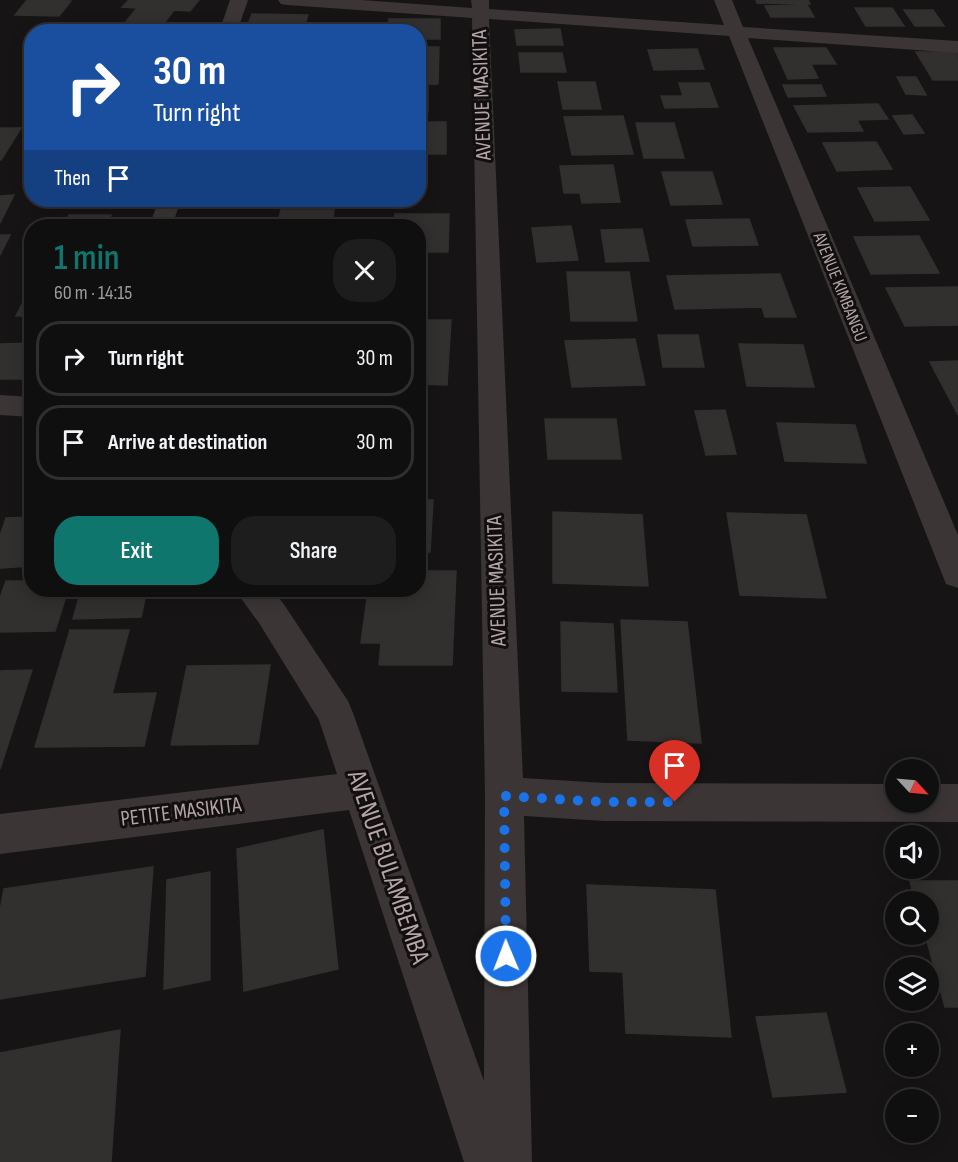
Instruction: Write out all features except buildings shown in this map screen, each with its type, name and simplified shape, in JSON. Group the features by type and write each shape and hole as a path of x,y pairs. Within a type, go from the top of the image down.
{"street":[{"path":"231,24 239,0"},
{"path":"287,0 480,6 736,31 958,47"},
{"name":"AVENUE KIMBANGU","path":"723,0 958,574"},
{"name":"AVENUE MASIKITA","path":"480,6 504,796 508,1162"},
{"path":"0,405 24,406"},
{"name":"AVENUE BULAMBEMBA","path":"257,597 335,713 488,1162"},
{"name":"PETITE MASIKITA","path":"0,834 361,790"},
{"path":"504,796 604,802 958,803"}],"route":[{"path":"506,956 504,796 604,802 675,802"}]}
